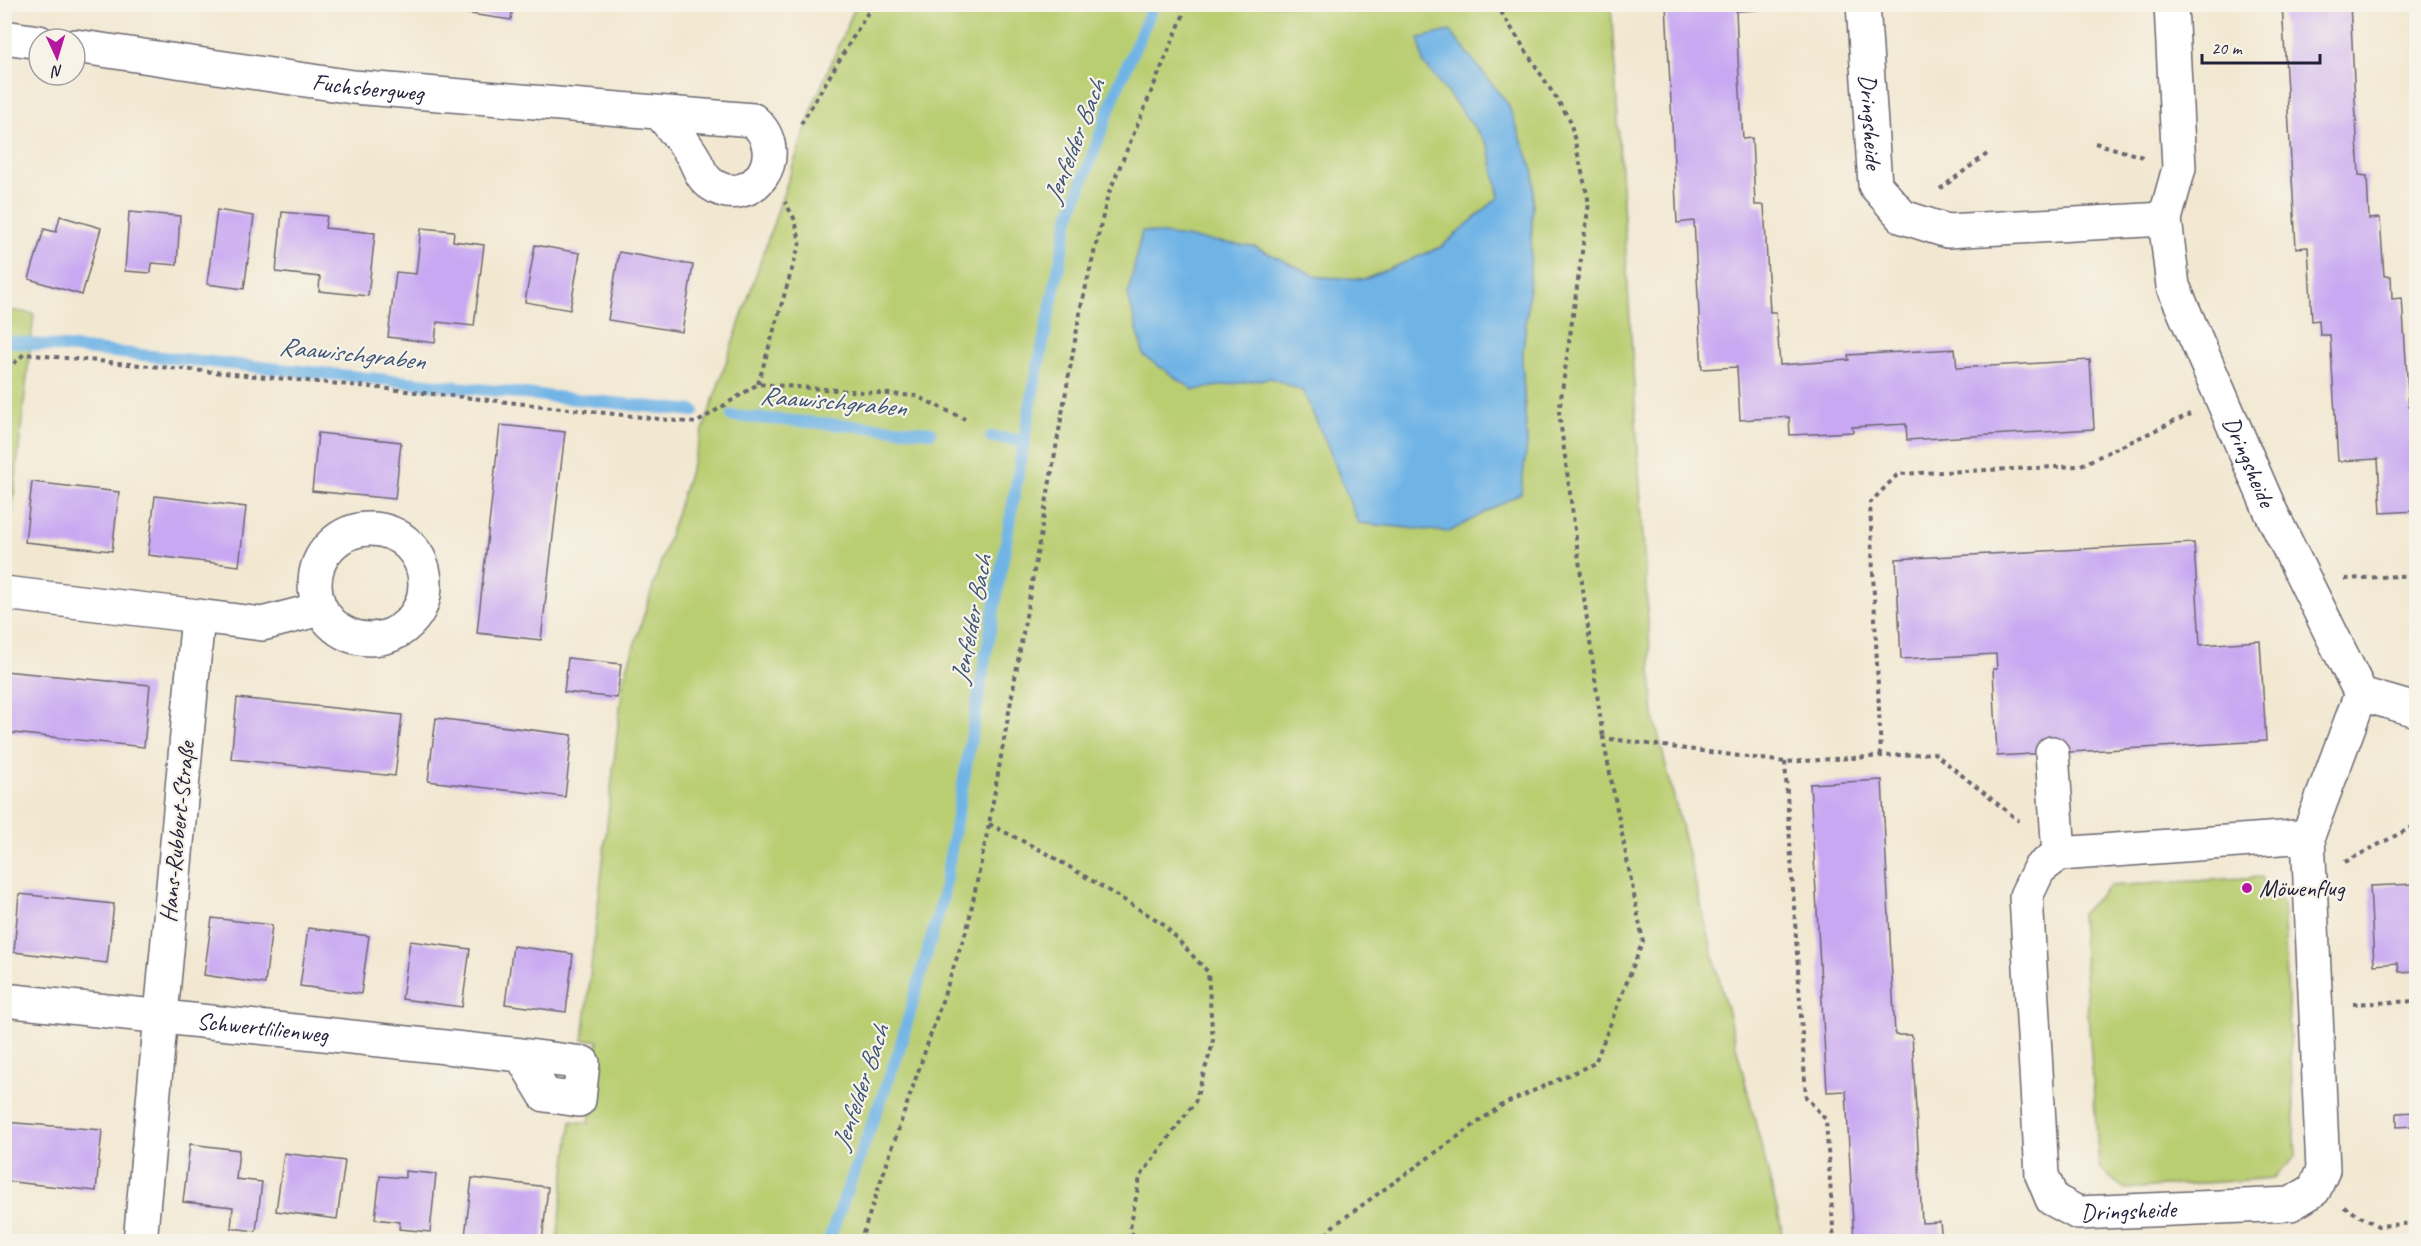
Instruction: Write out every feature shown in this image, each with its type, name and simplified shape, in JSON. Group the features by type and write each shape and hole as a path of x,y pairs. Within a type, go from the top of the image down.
{"street":[{"name":"Dringsheide","path":"1863,4 1875,185 1903,217"},
{"name":"Dringsheide","path":"2172,4 2179,168 2164,219 2173,286 2271,512 2361,694"},
{"path":"4,37 27,40"},
{"name":"Fuchsbergweg","path":"87,48 353,87 753,120 769,141 769,164"},
{"path":"660,113 694,159 698,170 712,185 729,191 747,188 764,174 769,164"},
{"path":"1903,217 1947,231 2164,219"},
{"path":"4,593 262,624 320,609"},
{"name":"Hans-Rubbert-Straße","path":"140,1242 159,1017 198,616"},
{"path":"2314,1190 2323,1170 2308,836 2361,694 2416,710"},
{"path":"2052,753 2060,854 2308,836"},
{"name":"Dringsheide","path":"2060,854 2039,869 2026,896 2042,1175 2052,1199 2078,1213 2291,1204 2314,1190"},
{"name":"Schwertlilienweg","path":"4,1000 520,1055"}],"path":[{"path":"801,126 804,115 873,4"},
{"path":"860,1242 968,925 989,824 1081,307 1108,195 1188,4"},
{"path":"1322,1242 1333,1226 1502,1105 1595,1063 1643,941 1603,738 1559,412 1589,203 1570,120 1496,4"},
{"path":"2095,143 2179,168"},
{"path":"1903,217 1987,154"},
{"path":"758,384 800,242 795,220 777,189 784,169 769,164"},
{"path":"4,415 8,369 24,354 359,386 696,423 758,384 916,396 965,419"},
{"path":"1881,756 1870,503 1898,474 2079,466 2222,399"},
{"path":"2305,581 2416,575"},
{"path":"1603,738 1785,762 1934,753 2060,854"},
{"path":"1785,762 1806,1097 1826,1120 1834,1242"},
{"path":"989,824 1048,854 1162,924 1208,972 1213,1043 1195,1102 1140,1177 1130,1229 1136,1242"},
{"path":"2310,874 2354,859 2416,825"},
{"path":"2316,1006 2416,1001"},
{"path":"2314,1190 2378,1226 2416,1223"}],"green space":[{"path":"856,5 1611,5 1654,718 1785,1241 557,1242 571,1121 589,1123 598,1040 583,1040 623,681 700,439 815,101","holes":["1423,61 1534,173 1529,292 1522,360 1527,445 1328,447 1303,391 1271,378 1255,247 1318,277 1366,279 1441,247 1499,197 1489,146"]},
{"path":"5,309 34,314 7,554 4,553"},
{"path":"2261,877 2283,904 2296,1157 2273,1178 2124,1189 2099,1168 2081,914 2109,886"}],"water":[{"path":"1450,31 1508,104 1534,173 1529,292 1522,360 1527,445 1521,493 1449,532 1358,523 1303,391 1271,378 1194,390 1144,356 1128,295 1142,231 1255,247 1318,277 1366,279 1441,247 1499,197 1489,146 1423,62 1419,38"}],"building":[{"path":"458,4 513,4 511,20 457,12"},
{"path":"1666,4 1758,4 1758,10 1736,11 1739,78 1743,139 1752,138 1755,205 1764,205 1770,312 1776,312 1780,365 1849,360 1848,355 1955,349 1957,368 2090,360 2094,429 1907,440 1906,424 1852,427 1853,432 1790,435 1789,417 1740,420 1737,367 1702,369 1694,221 1677,223"},
{"path":"2282,4 2350,4 2359,175 2367,176 2369,219 2380,218 2384,276 2391,276 2392,299 2402,298 2409,407 2416,407 2416,511 2381,513 2378,459 2338,461 2330,335 2320,335 2319,320 2312,321 2308,247 2296,248"},
{"path":"217,210 254,216 244,289 207,284"},
{"path":"129,212 180,216 177,265 152,263 151,273 125,271"},
{"path":"282,212 327,216 325,228 375,233 368,296 319,291 320,277 276,272"},
{"path":"60,216 101,228 82,295 29,279 44,229 56,232"},
{"path":"421,228 454,231 453,241 484,245 474,326 437,322 435,343 388,337 396,272 416,274"},
{"path":"535,245 580,253 570,310 525,302"},
{"path":"619,252 693,265 682,332 608,320"},
{"path":"500,425 565,432 541,640 477,633"},
{"path":"318,433 401,442 395,499 312,491"},
{"path":"32,482 119,492 112,551 25,542"},
{"path":"155,496 246,507 239,566 148,555"},
{"path":"2194,543 2200,645 2260,641 2266,741 1997,756 1993,669 1997,669 1996,654 1901,659 1896,559"},
{"path":"568,658 621,664 617,698 564,692"},
{"path":"4,671 150,685 144,747 4,732"},
{"path":"237,698 402,715 395,776 231,759"},
{"path":"436,718 572,735 565,797 428,781"},
{"path":"1882,780 1895,1035 1912,1035 1922,1223 1940,1222 1942,1242 1854,1242 1846,1091 1827,1092 1810,784"},
{"path":"2416,884 2416,971 2399,972 2398,963 2374,965 2370,886"},
{"path":"19,894 114,904 107,963 14,952"},
{"path":"212,918 272,925 265,984 204,975"},
{"path":"308,928 369,936 361,994 300,986"},
{"path":"410,941 470,949 462,1007 402,999"},
{"path":"513,946 573,954 566,1012 505,1004"},
{"path":"2416,1112 2415,1150 2413,1126 2397,1127 2397,1113"},
{"path":"4,1122 102,1130 96,1191 4,1181"},
{"path":"190,1144 239,1150 236,1179 262,1182 256,1231 231,1228 233,1207 183,1202"},
{"path":"284,1153 345,1161 337,1219 276,1211"},
{"path":"405,1171 436,1174 430,1232 399,1229 400,1222 375,1219 380,1176 405,1178"},
{"path":"472,1178 548,1187 542,1242 507,1242 465,1236"}],"waterway":[{"name":"Jenfelder Bach","path":"828,1242 898,1054 942,901 1031,402 1069,218 1118,86 1154,4"},
{"name":"Raawischgraben","path":"4,341 694,411"},
{"name":"Raawischgraben","path":"732,416 931,432"},
{"name":"Raawischgraben","path":"991,437 1025,441"}],"place":[{"name":"Möwenflug","path":"2247,888"}]}
